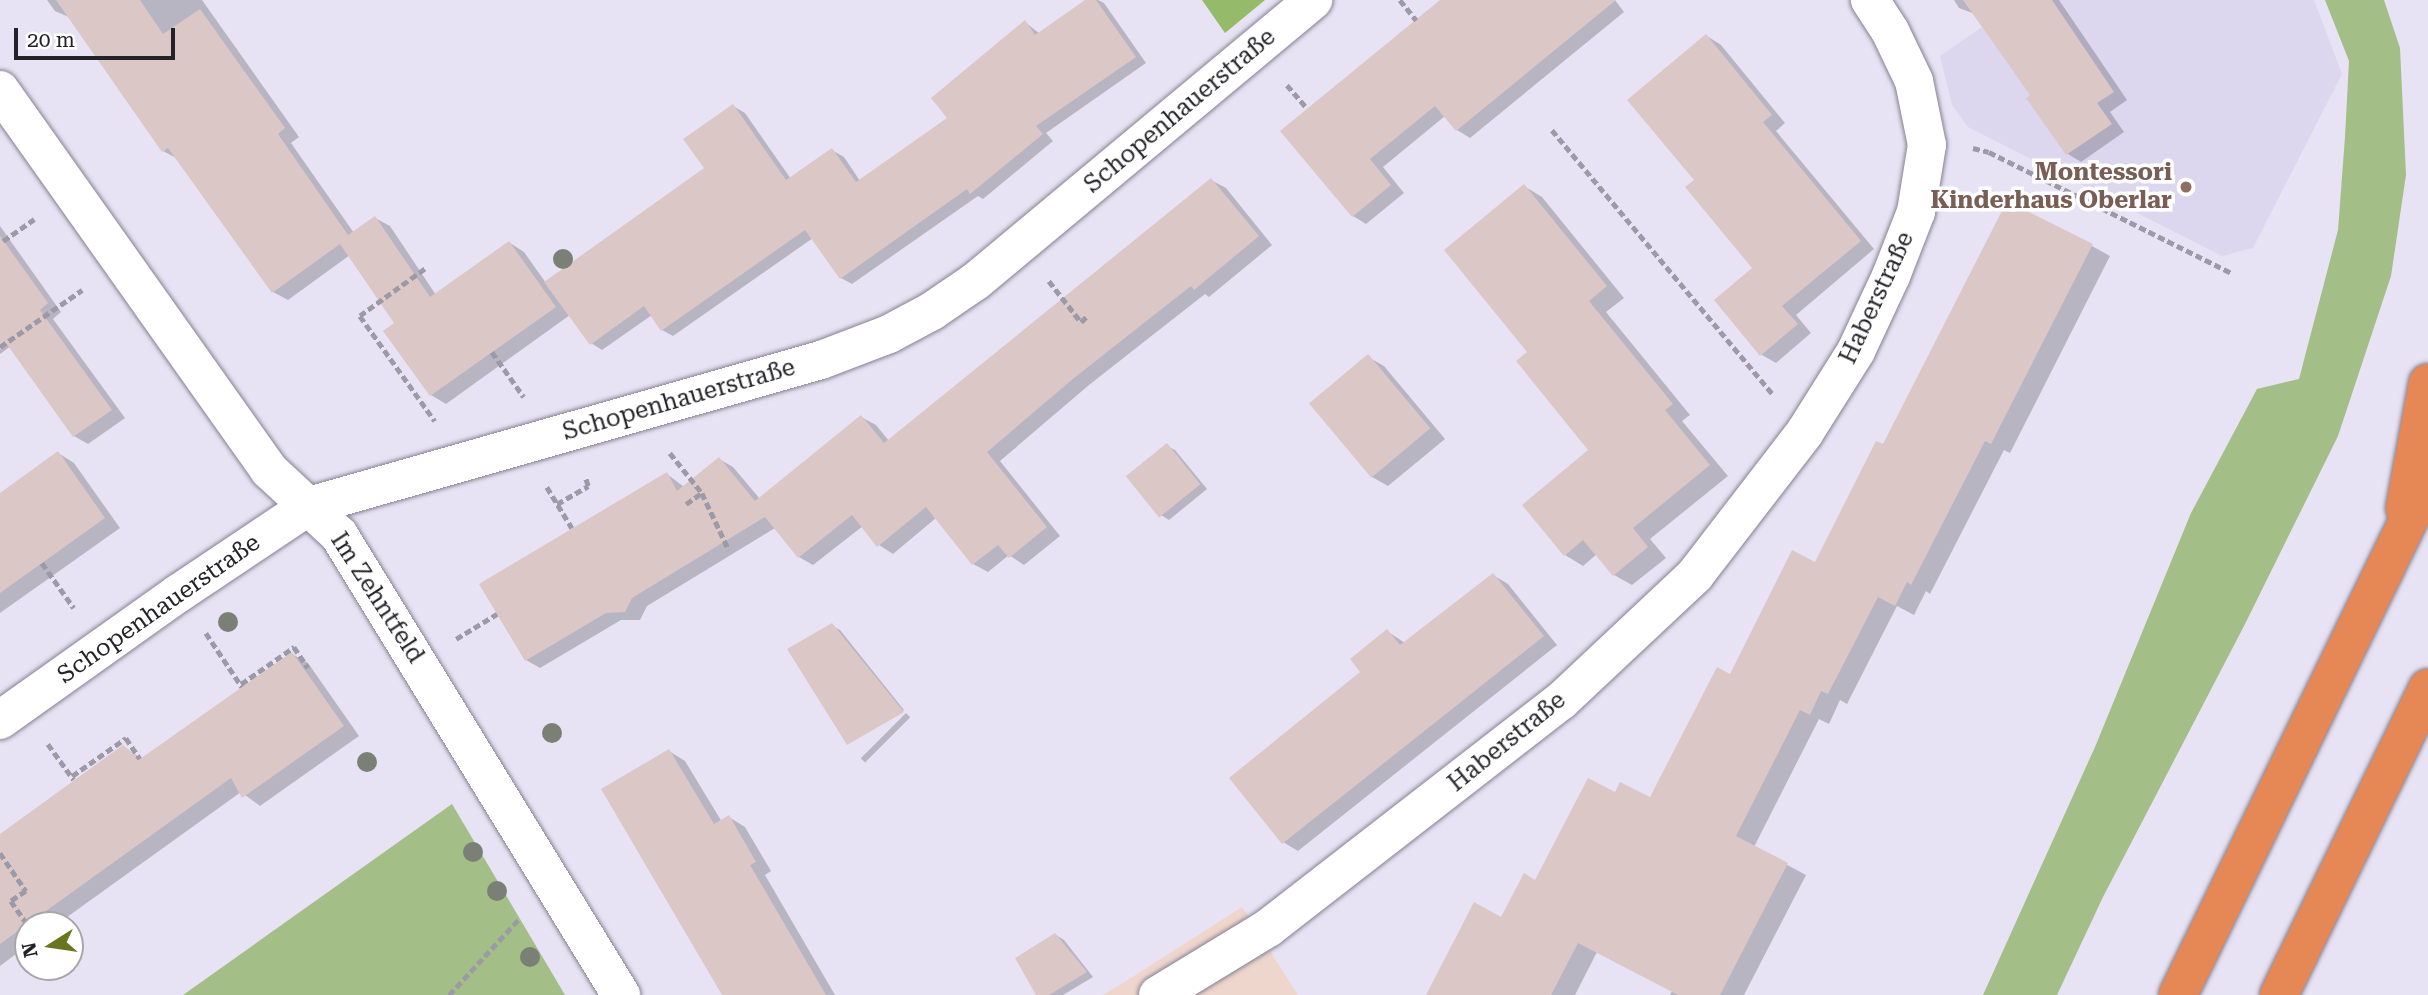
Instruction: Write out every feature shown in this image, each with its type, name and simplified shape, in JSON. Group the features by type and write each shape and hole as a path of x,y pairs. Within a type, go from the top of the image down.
{"highway":[{"path":"2400,537 2428,383"},
{"path":"2178,995 2428,480"},
{"path":"2279,995 2428,688"}],"street":[{"name":"Schopenhauerstraße","path":"0,720 179,593 309,506 821,360 889,334 932,311 976,281 1313,0"},
{"name":"Haberstraße","path":"1158,995 1268,928 1560,701 1695,575 1805,432 1856,351 1891,276 1916,212 1927,145 1914,80 1890,31 1870,0"},
{"name":"Im Zehntfeld","path":"0,90 268,470 339,535 621,995"}],"path":[{"path":"1400,0 1416,20"},
{"path":"1552,130 1805,432"},
{"path":"1927,145 1957,144 1989,152 2232,273"},
{"path":"3,241 45,211"},
{"path":"1020,244 1081,322 1088,315"},
{"path":"425,269 360,316 463,461"},
{"path":"0,347 84,289"},
{"path":"636,413 702,493 729,550"},
{"path":"546,485 572,528"},
{"path":"686,503 702,493"},
{"path":"42,564 80,617"},
{"path":"179,593 242,685 294,648 308,668"},
{"path":"44,738 73,778 125,738 140,759"},
{"path":"0,853 26,891 11,901 18,911"},
{"path":"449,995 552,883"}],"shaded area":[{"name":"Montessori Kinderhaus Oberlar","path":"2021,0 2314,0 2342,74 2253,248 2222,256 1968,127 1952,105 1940,56"},
{"path":"1242,907 1298,995 1103,995 1126,981"}],"green space":[{"path":"1202,0 1265,0 1225,33"},
{"path":"2325,0 2384,0 2400,48 2406,175 2391,276 2338,436 2244,626 2103,897 2057,995 1983,995 2095,747 2191,513 2257,389 2299,379 2338,230 2345,137 2349,61"},
{"path":"452,804 565,995 183,995"}],"building":[{"path":"56,0 140,0 163,34 200,9 285,128 278,134 348,235 375,216 430,297 509,241 556,307 430,396 383,331 394,323 340,244 272,293 168,148 162,152"},
{"path":"1085,0 1096,0 1136,57 1036,126 1043,134 970,194 967,189 840,279 805,230 661,331 644,306 590,345 544,282 704,168 683,139 733,104 786,180 832,148 856,182 947,118 931,98 1025,20 1035,35"},
{"path":"1440,0 1616,0 1456,131 1435,106 1370,159 1391,185 1352,217 1280,131"},
{"path":"1963,0 2052,0 2114,92 2097,103 2112,124 2066,155 2026,98 2030,95"},
{"path":"1706,34 1772,115 1763,122 1861,241 1782,306 1798,324 1760,356 1714,300 1752,268 1685,187 1694,180 1627,100"},
{"path":"1211,178 1259,236 1194,290 1191,286 1074,378 987,452 1047,527 1009,558 998,545 972,565 926,507 877,547 852,515 798,558 765,517 632,598 625,612 606,613 525,661 479,584 667,472 677,491 719,457 755,501 861,415 884,443"},
{"path":"1524,184 1607,286 1589,301 1673,404 1665,410 1710,465 1633,528 1648,547 1613,576 1583,540 1564,556 1522,505 1588,450 1516,361 1527,352 1444,250"},
{"path":"2007,201 2093,244 1991,444 1985,441 1911,585 1907,582 1895,606 1878,597 1828,694 1821,691 1810,715 1800,710 1736,836 1788,863 1720,995 1678,995 1578,943 1551,995 1426,995 1474,902 1501,917 1524,873 1535,880 1588,778 1615,792 1620,782 1650,797 1717,667 1730,674 1792,550 1815,562 1876,441 1883,444"},
{"path":"0,236 48,303 40,310 112,410 73,437 6,343 0,350"},
{"path":"1368,354 1430,428 1371,478 1309,403"},
{"path":"1167,443 1200,484 1159,518 1126,476"},
{"path":"58,451 105,518 0,593 0,493"},
{"path":"1493,573 1544,636 1282,844 1229,778 1360,672 1350,659 1387,629 1400,645"},
{"path":"832,623 904,712 847,745 787,649"},
{"path":"292,652 344,726 242,798 231,778 46,911 14,911 14,934 0,944 0,834 123,745 140,759"},
{"path":"669,749 714,824 729,815 756,862 750,865 826,995 722,995 601,789"},
{"path":"1055,933 1087,972 1049,995 1036,995 1015,958"}],"place":[{"name":"Montessori Kinderhaus Oberlar","path":"2186,187"}]}
